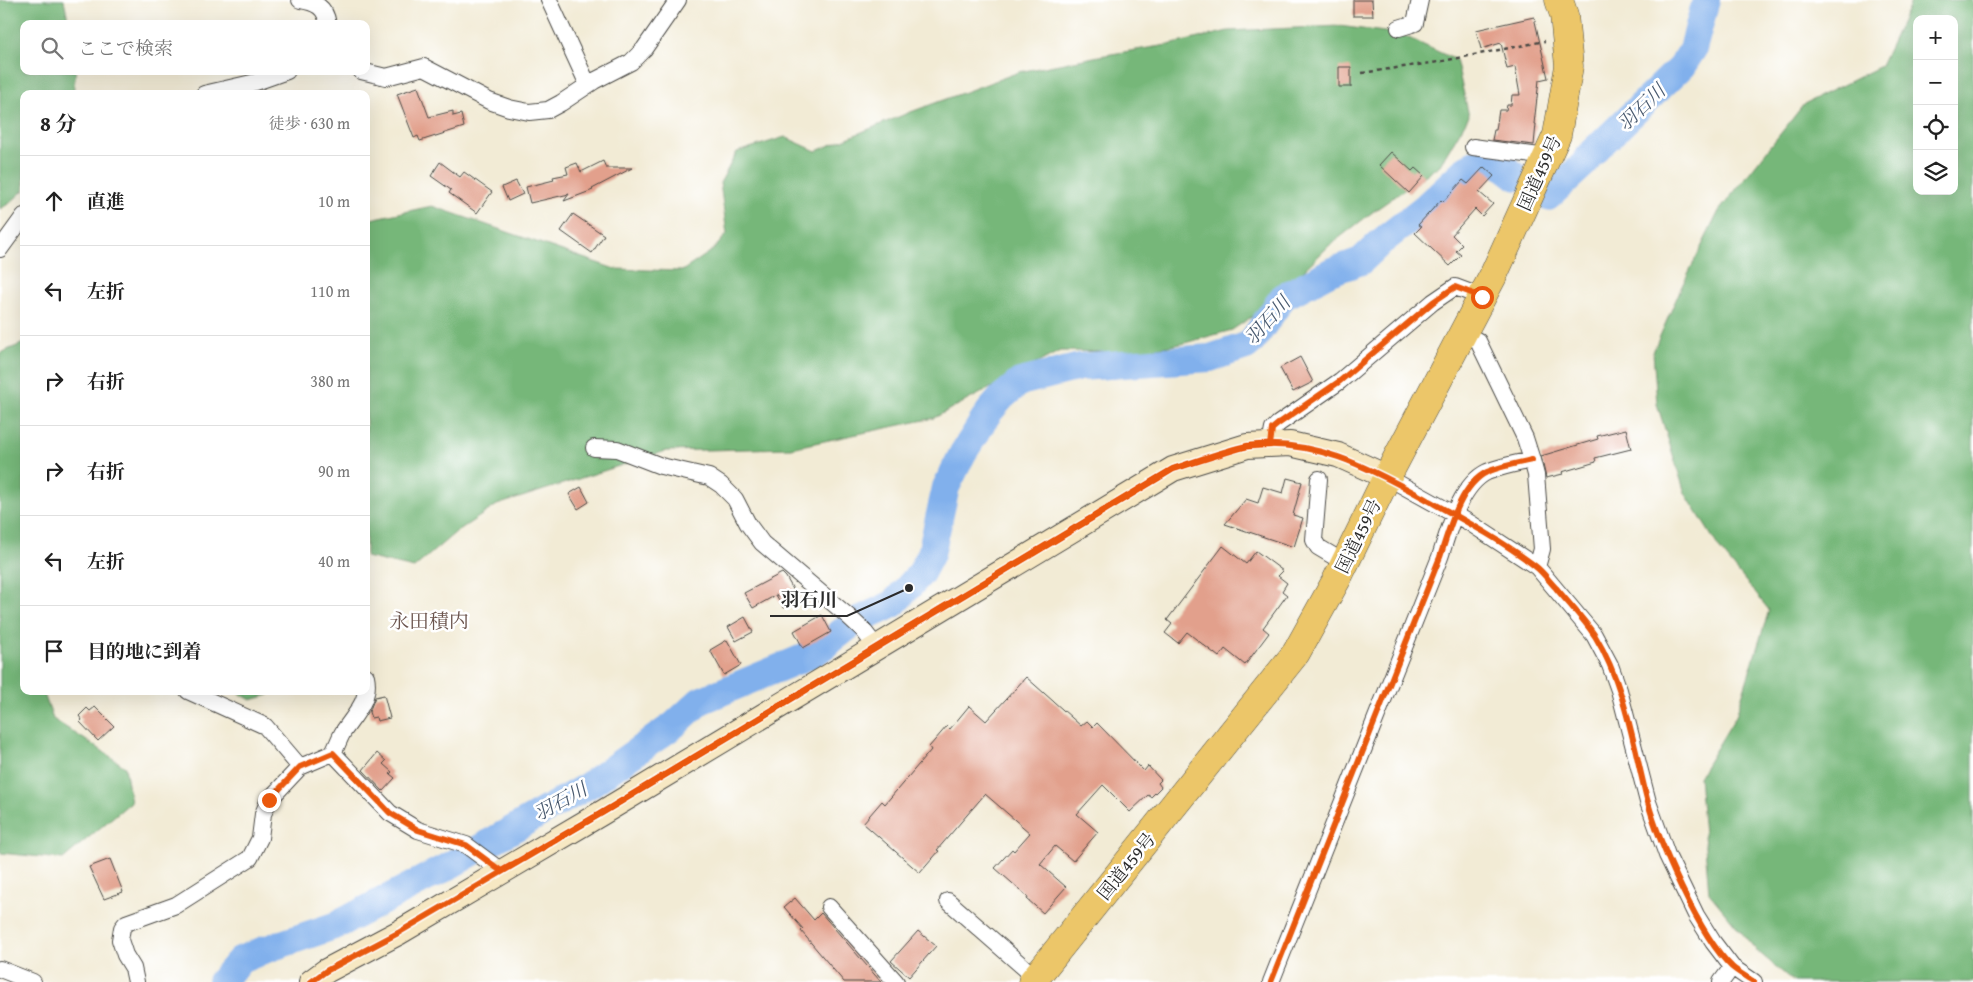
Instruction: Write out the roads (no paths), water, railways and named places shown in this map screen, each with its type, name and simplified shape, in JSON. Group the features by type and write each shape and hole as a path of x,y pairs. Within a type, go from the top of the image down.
{"highway":[{"name":"国道459号","path":"1037,981 1296,653 1345,563 1387,477 1482,297 1557,134 1569,66 1564,14 1559,0"}],"street":[{"path":"300,0 321,7 326,13 327,20"},
{"path":"549,0 588,85"},
{"path":"370,73 386,77 424,67 489,100 522,112 548,110 588,85 631,62 644,49 678,0"},
{"path":"1399,28 1415,23 1420,0"},
{"path":"221,90 256,82 276,75"},
{"path":"1473,147 1547,157"},
{"path":"0,249 20,222"},
{"path":"1270,445 1272,429 1340,381 1433,302 1455,287 1482,297"},
{"path":"1463,332 1478,341 1525,438 1532,460 1536,475 1542,549 1537,567"},
{"path":"311,982 326,971 398,933 600,814 870,639 1173,469 1247,446 1290,444 1338,455 1387,477 1455,515 1537,567 1594,635 1610,665 1628,719 1648,802 1668,855 1696,915 1732,967 1754,982"},
{"path":"594,448 617,449 661,466 709,477 735,499 748,524 762,543 848,616 870,639"},
{"path":"1271,982 1455,515 1468,488 1476,479 1488,472 1532,460"},
{"path":"1320,479 1314,540 1318,547 1345,563"},
{"path":"197,695 265,726 300,767"},
{"path":"136,982 133,968 125,955 120,940 122,928 126,923 176,905 250,858 260,838 263,814 269,800 300,767 333,753 342,734 364,701 365,695"},
{"path":"333,753 390,813 418,830 472,849 501,871"},
{"path":"948,901 1037,981"},
{"path":"829,907 896,982"},
{"path":"1722,982 1732,967"},
{"path":"0,969 33,982"}],"waterway":[{"name":"羽石川","path":"1548,197 1585,163 1588,157 1682,66 1693,49 1706,0"},
{"name":"羽石川","path":"221,982 240,960 337,925 449,866 589,785 674,725 700,701 815,653 853,623 893,604 921,573 931,554 946,487 963,453 989,412 1002,397 1020,382 1080,367 1210,358 1246,346 1253,340 1283,297 1330,272 1361,261 1381,242 1424,208 1467,168 1483,160 1496,161 1517,177"}],"place":[{"name":"羽石川","path":"909,588"}],"district":[{"name":"永田積内","path":"429,620"}]}
